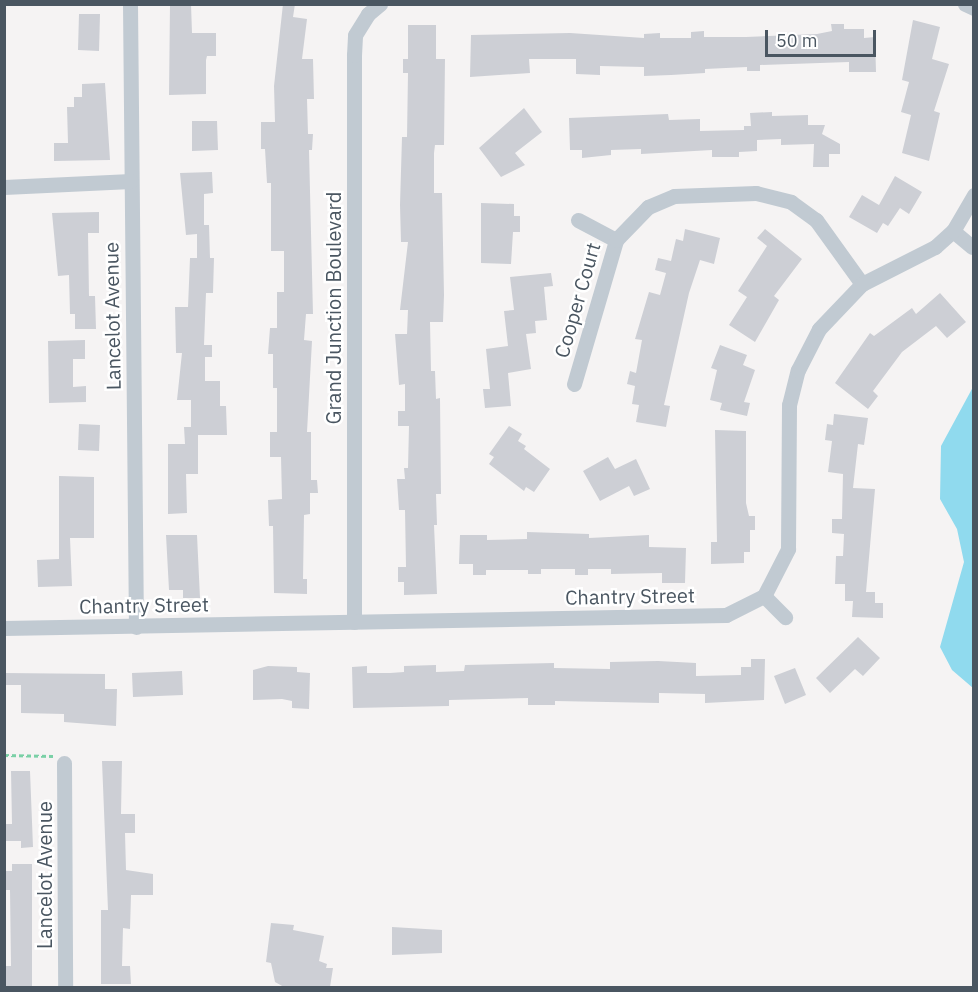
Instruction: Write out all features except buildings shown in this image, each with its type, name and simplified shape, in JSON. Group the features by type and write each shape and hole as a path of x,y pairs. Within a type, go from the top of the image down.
{"street":[{"name":"Lancelot Avenue","path":"130,4 136,627"},
{"name":"Grand Junction Boulevard","path":"354,622 354,56 356,35 368,14 380,4"},
{"path":"965,4 974,8"},
{"path":"4,187 131,181"},
{"name":"Cooper Court","path":"574,384 616,240 648,207 674,196 756,193 791,202 816,220 862,284"},
{"path":"785,617 764,596 788,549 789,405 798,370 819,328 862,284 935,247 953,231 974,195"},
{"path":"578,220 616,240"},
{"path":"953,231 972,247"},
{"name":"Chantry Street","path":"4,628 726,615 764,596"},
{"name":"Lancelot Avenue","path":"64,763 65,987"}],"path":[{"path":"4,755 49,755 64,763"}],"water":[{"path":"973,387 973,688 952,670 940,647 964,562 957,529 940,499 941,446"}]}
